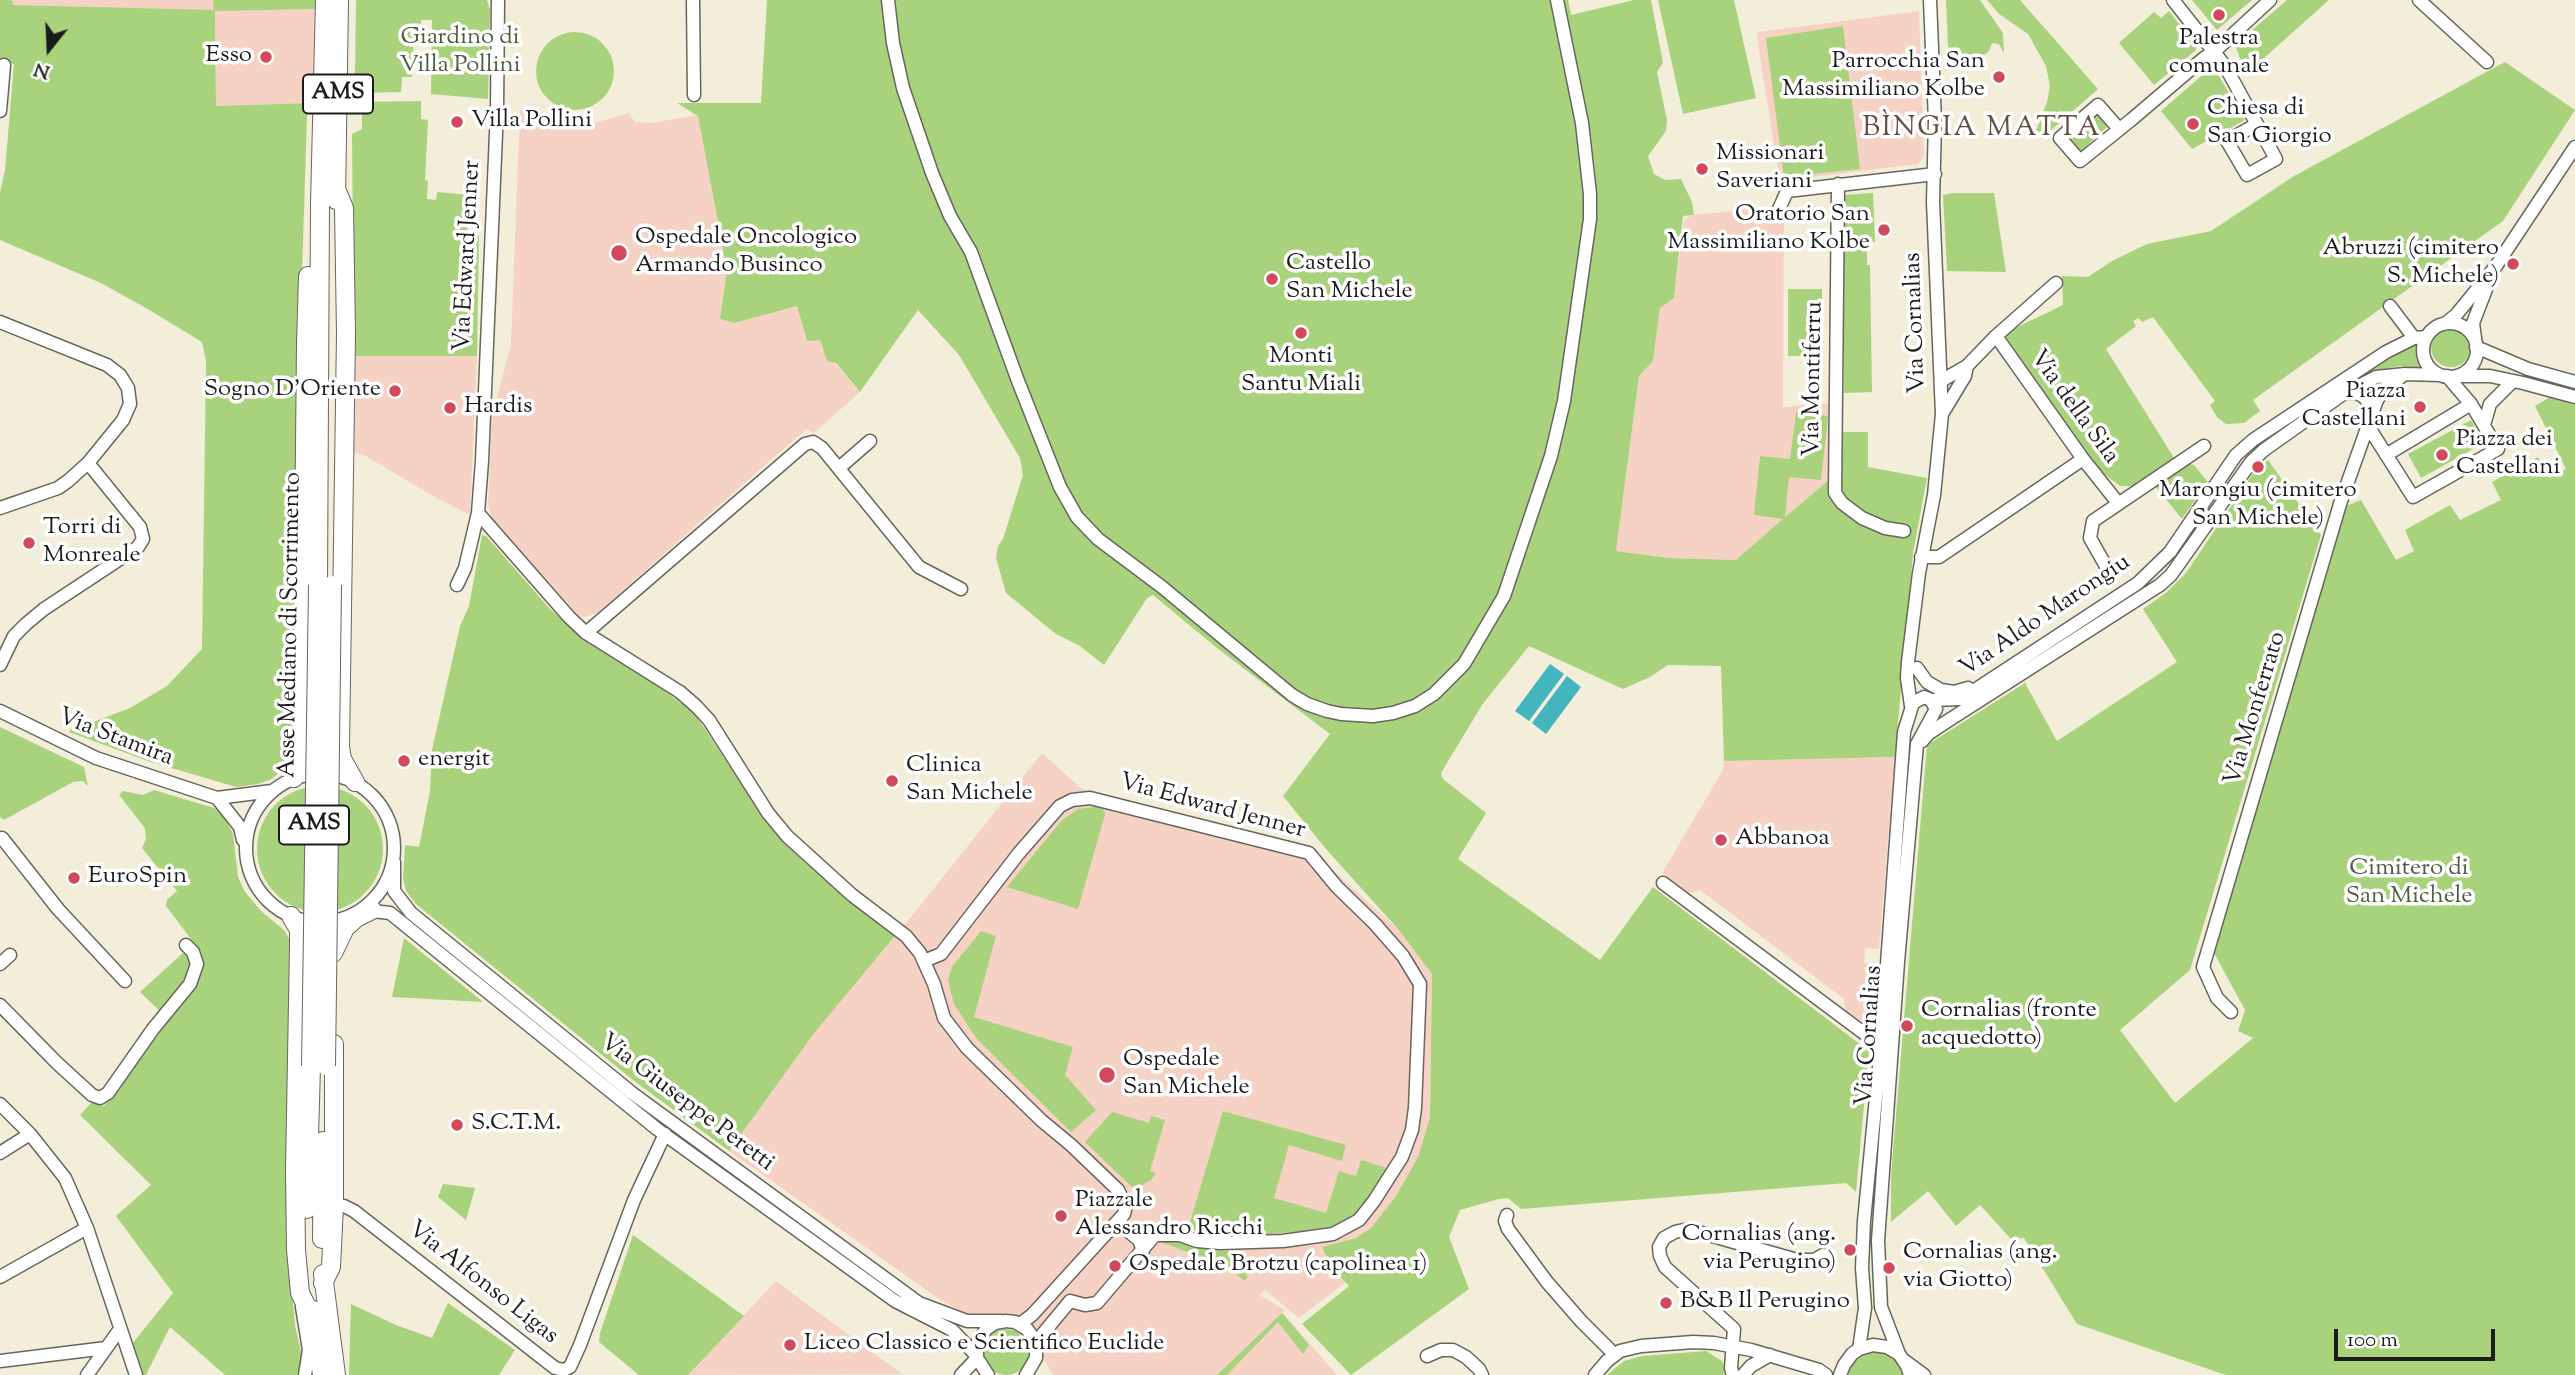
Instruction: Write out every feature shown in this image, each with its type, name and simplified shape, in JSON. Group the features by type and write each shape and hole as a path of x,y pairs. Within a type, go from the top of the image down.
{"highway":[{"name":"Asse Mediano di Scorrimento","path":"325,0 320,204 325,585"},
{"name":"Asse Mediano di Scorrimento","path":"336,1375 323,1283 318,1066 325,585 339,0"},
{"path":"336,189 344,208 346,334 340,747 342,760 355,782"},
{"path":"294,778 302,757 304,694 306,344 313,224 320,204"},
{"path":"304,694 316,707 323,709 330,708 340,698"},
{"path":"334,953 345,928 367,910"},
{"path":"291,916 299,930 295,1170 300,1293 314,1321"},
{"path":"323,1283 331,1267 334,1206 334,921"},
{"name":"Asse Mediano di Scorrimento","path":"318,1066 307,1219 314,1321 322,1375"}],"street":[{"name":"Via Edward Jenner","path":"457,585 465,568 478,513 486,401 485,363 497,110 498,0"},
{"path":"693,0 694,95"},
{"path":"888,0 893,43 903,88 928,162 950,216 971,252 1041,440 1060,487 1077,517 1098,539 1162,587 1292,695 1307,704 1341,714 1373,716 1406,710 1434,694 1452,678 1476,646 1504,596 1525,539 1553,445 1564,401 1590,219 1583,123 1558,0"},
{"name":"Via Cornalias","path":"1859,1349 1865,1308 1862,1268 1864,1221 1881,1046 1904,732 1911,710 1911,642 1921,557 1934,495 1942,414 1933,202 1935,174 1930,0"},
{"path":"2173,0 2215,51 2257,124"},
{"path":"2119,129 2098,105 2060,138 2080,161 2215,51 2270,0"},
{"path":"2419,0 2487,62"},
{"path":"0,111 4,65"},
{"path":"2446,323 2496,266 2575,146"},
{"path":"1779,209 1787,191 1935,174"},
{"name":"Via Montiferru","path":"1839,184 1835,493 1842,503 1861,519 1903,531"},
{"path":"2447,376 2464,372 2474,362 2476,344 2473,323 2496,266"},
{"path":"1941,380 1967,366 2056,283"},
{"path":"2343,394 2357,393 2368,402 2369,420 2386,455 2413,497 2498,449 2471,404 2447,376 2426,363 2420,337 2390,306"},
{"path":"0,322 107,365 120,375 128,388 130,404 128,412 88,463 58,488 0,508"},
{"path":"2420,337 2446,323 2464,327 2476,344 2528,369 2575,382"},
{"name":"Via della Sila","path":"1996,337 2082,459 2118,503"},
{"name":"Via Aldo Marongiu","path":"1929,699 1961,699 2147,576 2170,552 2236,455 2253,440 2386,352 2420,337"},
{"path":"1942,414 1965,376 1967,366"},
{"name":"Via Aldo Marongiu","path":"1917,747 1928,734 1944,723 2160,585 2175,569 2251,462 2343,394 2376,377 2405,374 2490,376 2575,397"},
{"name":"Via Monferrato","path":"2231,1012 2217,998 2203,967 2340,503 2369,420 2386,387 2405,374"},
{"path":"2484,425 2490,404 2513,381"},
{"path":"2386,455 2471,404"},
{"path":"839,468 870,441"},
{"path":"586,633 805,444 813,442 822,448 839,468 919,567 961,589"},
{"path":"2111,575 2090,538 2093,522 2204,446"},
{"path":"1921,557 1939,557 2082,459"},
{"path":"0,665 14,636 26,624 44,609 138,548 143,539 140,527 88,463"},
{"path":"478,513 586,633 680,692 696,706 709,720 768,813 787,836 852,895 906,936 925,961 944,1018 967,1048 1118,1191 1126,1206 1116,1225 1032,1315 1020,1324 1036,1342 1032,1372"},
{"path":"1904,732 1912,673 1941,690 1954,692 1982,683"},
{"name":"Via Cornalias","path":"1912,673 1929,699"},
{"path":"1929,721 1936,709 1929,699 1916,699 1911,710 1920,722 1944,723"},
{"name":"Via Stamira","path":"0,711 96,758 217,798 272,791"},
{"name":"Via Cornalias","path":"1910,1375 1881,1307 1878,1241 1917,747 1918,739 1929,721"},
{"path":"217,798 231,812 240,827 249,871 259,890 273,905 291,916 312,922 334,921 367,910 388,880 394,862 394,838 388,816 374,796 355,782 330,774 310,774 294,778 272,791 257,807 248,828 246,851"},
{"name":"Via Edward Jenner","path":"925,961 942,954 1019,853 1060,806 1072,800 1090,798 1309,853 1337,887 1403,956 1420,984 1412,1130 1402,1157 1359,1220 1333,1234 1283,1241 1220,1244 1197,1241 1180,1235 1155,1235 1143,1251"},
{"path":"2,838 58,909 125,981"},
{"name":"Via Giuseppe Peretti","path":"394,862 394,891 411,913 632,1093 919,1303 967,1321 1020,1324"},
{"path":"1663,883 1881,1046"},
{"name":"Via Giuseppe Peretti","path":"367,910 390,914 605,1089 665,1134 895,1301 952,1330 977,1357 988,1375"},
{"path":"0,1005 57,1063 92,1095 100,1098 108,1093 158,1022 190,984 197,964 193,952 186,945"},
{"path":"0,964 10,955"},
{"path":"0,1104 30,1134 65,1178 87,1228 136,1375"},
{"path":"0,1153 30,1134"},
{"name":"Via Alfonso Ligas","path":"334,1206 354,1210 555,1367 564,1370 570,1367 580,1345 634,1200 665,1134"},
{"path":"1507,1215 1508,1229 1547,1282 1615,1355"},
{"path":"1036,1342 1070,1301 1085,1305 1097,1303 1143,1251 1139,1240 1122,1226 1116,1225"},
{"path":"0,1277 87,1228"},
{"path":"1733,1375 1731,1368 1734,1329 1675,1279 1665,1267 1659,1247 1664,1238 1675,1232 1688,1230 1797,1260 1814,1261 1823,1255"},
{"path":"300,1293 309,1350 305,1375"},
{"path":"961,1375 977,1357 977,1344 982,1333 1001,1321"},
{"path":"87,1375 120,1329"},
{"path":"1595,1375 1615,1355 1641,1346 1714,1343 1770,1355 1823,1372 1846,1361 1859,1349 1880,1346 1924,1375"},
{"path":"0,1361 106,1348"},
{"path":"1427,1356 1441,1350 1453,1350 1466,1357 1482,1375"},
{"path":"1743,1375 1751,1366 1770,1355"},
{"path":"1840,1375 1846,1361"}],"shaded area":[{"name":"Esso","path":"13,0 213,0 215,10 318,9 316,76 312,103 216,106 215,11 12,5"},
{"path":"1919,11 1924,156 1918,164 1780,181 1758,32"},
{"path":"520,110 541,111 570,125 587,125 629,113 635,122 651,123 698,115 727,270 720,319 734,323 797,306 806,340 820,340 822,349 860,392 814,433 807,429 597,613 585,617 579,616 492,519 488,504 492,416 511,345"},
{"path":"1772,207 1779,213 1784,209 1783,407 1831,403 1829,479 1736,560 1669,558 1616,551 1639,376 1653,361 1660,308 1674,298 1684,222 1686,218 1694,215"},
{"path":"354,356 477,356 470,515 364,455 354,453"},
{"name":"Ospedale San Michele","path":"1042,753 1082,789 1307,847 1398,929 1432,974 1430,1117 1418,1157 1396,1196 1371,1229 1356,1238 1322,1247 1333,1270 1345,1283 1299,1318 1265,1290 1259,1295 1285,1310 1283,1313 1337,1375 1053,1375 1027,1329 974,1318 942,1301 729,1151 815,1032"},
{"path":"1895,757 1879,949 1865,948 1864,963 1878,965 1873,1026 1869,1026 1845,1010 1844,999 1700,890 1688,893 1662,873 1723,770 1724,761"},
{"name":"Liceo Classico e Scientifico Euclide","path":"776,1281 902,1374 688,1375"}],"green space":[{"path":"0,0 12,0 13,5 214,10 213,0 318,0 318,9 215,11 216,106 312,103 307,116 302,274 293,753 283,769 272,779 258,784 236,787 148,761 69,732 74,723 85,725 130,708 167,686 202,649 206,361 202,342 146,308 101,283 0,240 0,193 5,170 14,64 0,62"},
{"name":"Giardino di Villa Pollini","path":"356,0 487,0 490,10 488,99 431,94 432,20 421,20 420,34 414,34 412,77 402,77 401,92 363,93 363,74 355,74"},
{"path":"767,0 1568,0 1571,15 1634,0 1651,0 1663,63 1657,72 1667,120 1666,131 1648,156 1654,174 1665,180 1681,179 1692,202 1694,215 1683,216 1674,298 1660,308 1653,361 1639,376 1616,551 1669,558 1736,560 1783,519 1754,515 1760,456 1790,459 1796,412 1828,416 1821,480 1789,477 1785,517 1837,473 1839,432 1868,432 1868,467 1927,478 1913,553 1895,757 1724,761 1721,666 1668,665 1650,677 1623,689 1529,646 1482,705 1441,773 1443,779 1486,813 1458,859 1600,960 1653,887 1869,1051 1856,1192 1846,1183 1521,1209 1508,1198 1499,1199 1460,1210 1449,1237 1469,1289 1351,1375 1302,1324 1349,1286 1333,1270 1322,1247 1356,1238 1371,1228 1396,1196 1418,1157 1430,1117 1432,974 1398,929 1326,849 1283,796 1330,734 1217,648 1153,595 1147,598 1104,665 1080,646 1056,634 1006,593 996,558 1023,475 1020,458 959,355 918,310 860,392 836,363 827,361 820,340 807,341 797,306 734,323 720,319 727,270 698,116 677,103 761,103"},
{"path":"1658,0 1734,0 1756,98 1683,114"},
{"path":"1946,0 1980,0 2003,33 2004,53 1999,44 1992,43 1989,51 1972,65 1957,49 1948,47"},
{"path":"1987,0 2020,0 2098,89 2041,139 2036,131 2050,86 2046,66 2028,34 1999,14"},
{"name":"Palestra comunale","path":"2192,0 2252,0 2217,30"},
{"path":"2287,0 2329,0 2246,74 2235,45"},
{"path":"2169,11 2196,46 2196,50 2154,85 2119,43 2154,12 2161,18"},
{"path":"1843,26 1860,169 1784,177 1766,38"},
{"path":"567,32 583,32 597,38 608,49 614,63 614,79 608,93 597,104 583,110 567,110 553,104 542,93 536,79 536,63 542,49 553,38"},
{"path":"2505,62 2575,110 2503,221 2253,400 2260,411 2244,423 2226,424 2217,417 2210,405 2215,401 2153,317 2142,322 2138,318 2133,321 2136,326 2106,349 2176,461 2194,465 2208,482 2182,519 2156,487 2120,486 2100,471 2006,341 2007,332 2063,305 2062,276 2088,277 2112,261 2147,244 2211,231 2294,176"},
{"path":"2213,66 2245,120 2192,149 2161,111"},
{"path":"421,101 421,119 428,120 425,180 428,181 427,199 436,200 437,192 470,195 467,234 479,235 477,356 354,356 352,134 362,129 362,102"},
{"path":"2097,113 2108,126 2081,151 2068,137"},
{"path":"1873,193 1875,242 1844,243 1842,195"},
{"path":"1994,193 2006,272 1947,271 1943,195"},
{"path":"1842,246 1867,247 1867,265 1870,265 1872,392 1844,393"},
{"path":"1788,289 1822,289 1822,356 1788,356"},
{"path":"2451,327 2465,333 2471,347 2465,361 2451,367 2437,361 2431,347 2437,333"},
{"path":"2419,343 2417,353 2422,368 2401,366 2384,369 2356,380 2332,395 2373,365"},
{"name":"Cimitero di San Michele","path":"2550,397 2575,405 2575,1375 2226,1375 2077,1324 2024,1238 2011,1239 1980,1205 1956,1226 1928,1191 1891,1222 1891,1175 1927,745 2025,683 2057,741 2177,662 2143,609 2167,592 2186,573 2251,476 2268,460 2321,535 2190,970 2120,1030 2175,1103 2253,1038 2238,1031 2245,1010 2214,953 2346,506 2361,500 2396,560 2414,551 2405,530 2450,505 2460,520 2501,500 2492,482 2538,457 2549,478 2566,469 2535,406"},
{"path":"2471,420 2484,443 2421,478 2408,454"},
{"path":"482,535 486,536 550,609 588,643 664,690 695,714 759,811 793,851 895,936 815,1032 729,1151 633,1080 416,904 406,891 403,878 405,845 419,847 430,791 432,750 460,626 469,606"},
{"path":"0,727 84,767 88,786 83,781 73,782 4,820 0,817"},
{"path":"320,786 344,791 364,805 378,825 383,849 378,873 364,893 344,907 320,912 296,907 276,893 262,873 257,849 262,825 276,805 296,791"},
{"path":"154,790 214,808 223,815 233,834 238,877 245,892 261,911 284,930 290,940 287,1230 295,1325 303,1361 297,1375 225,1375 170,1327 146,1375 143,1375 132,1344 173,1293 116,1216 151,1185 80,1115 92,1102 104,1106 169,1020 140,992 194,943 166,906 167,900 177,891 142,848 146,839 145,828 119,795 123,791 143,795"},
{"path":"1102,806 1105,814 1078,909 1007,887 1062,820 1078,809"},
{"path":"981,931 996,936 974,1017 1073,1047 1065,1075 1096,1110 1071,1132 976,1038 954,1004 948,980 952,967"},
{"path":"404,938 483,1002 392,997"},
{"path":"1223,1111 1346,1145 1342,1161 1289,1145 1274,1198 1326,1213 1339,1171 1356,1176 1361,1160 1387,1168 1369,1201 1355,1216 1340,1225 1296,1232 1234,1236 1206,1234 1188,1229"},
{"path":"1112,1112 1149,1123 1151,1116 1165,1120 1150,1171 1156,1173 1141,1186 1132,1187 1085,1142"},
{"path":"443,1184 475,1188 466,1220 438,1197"},
{"path":"633,1235 744,1316 688,1375 639,1375 599,1342"},
{"path":"1163,1237 1208,1250 1229,1251 1248,1277 1244,1281 1230,1268 1158,1241"},
{"path":"448,1303 515,1350 499,1375 349,1375 351,1304 432,1338"},
{"path":"1282,1313 1309,1345 1303,1354 1278,1322 1227,1375 1217,1375"},
{"path":"1006,1329 1015,1330 1022,1336 1028,1343 1028,1361 1022,1368 1015,1374 1006,1375 997,1374 990,1368 984,1361 983,1352 984,1343 990,1336 997,1330"},
{"path":"1879,1350 1898,1361 1905,1375 1845,1375 1852,1360 1862,1353"},
{"path":"1706,1351 1722,1361 1724,1375 1607,1375 1624,1361 1642,1356"}],"water":[{"path":"1550,664 1564,674 1529,721 1515,711"},
{"path":"1567,676 1581,687 1546,734 1532,723"}],"place":[{"name":"Palestra comunale","path":"2219,15"},
{"name":"Esso","path":"266,57"},
{"name":"Parrocchia San Massimiliano Kolbe","path":"1999,77"},
{"name":"Villa Pollini","path":"457,122"},
{"name":"Chiesa di San Giorgio","path":"2193,124"},
{"name":"Missionari Saveriani","path":"1702,169"},
{"name":"Oratorio San Massimiliano Kolbe","path":"1884,230"},
{"name":"Ospedale Oncologico Armando Businco","path":"619,253"},
{"name":"Abruzzi (cimitero S. Michele)","path":"2513,264"},
{"name":"Castello San Michele","path":"1272,279"},
{"name":"Monti Santu Miali","path":"1301,333"},
{"name":"Sogno D'Oriente","path":"395,391"},
{"name":"Piazza Castellani","path":"2420,407"},
{"name":"Hardis","path":"450,408"},
{"name":"Piazza dei Castellani","path":"2442,455"},
{"name":"Marongiu (cimitero San Michele)","path":"2258,467"},
{"name":"Torri di Monreale","path":"29,543"},
{"name":"energit","path":"404,761"},
{"name":"Clinica San Michele","path":"892,781"},
{"name":"Abbanoa","path":"1721,840"},
{"name":"EuroSpin","path":"74,878"},
{"name":"Cornalias (fronte acquedotto)","path":"1907,1026"},
{"name":"Ospedale San Michele","path":"1107,1075"},
{"name":"S.C.T.M.","path":"457,1125"},
{"name":"Piazzale Alessandro Ricchi","path":"1061,1216"},
{"name":"Cornalias (ang. via Perugino)","path":"1850,1250"},
{"name":"Ospedale Brotzu (capolinea 1)","path":"1115,1266"},
{"name":"Cornalias (ang. via Giotto)","path":"1889,1268"},
{"name":"B&B Il Perugino","path":"1666,1303"},
{"name":"Liceo Classico e Scientifico Euclide","path":"790,1345"}],"district":[{"name":"BÌNGIA MATTA","path":"1982,130"}]}
